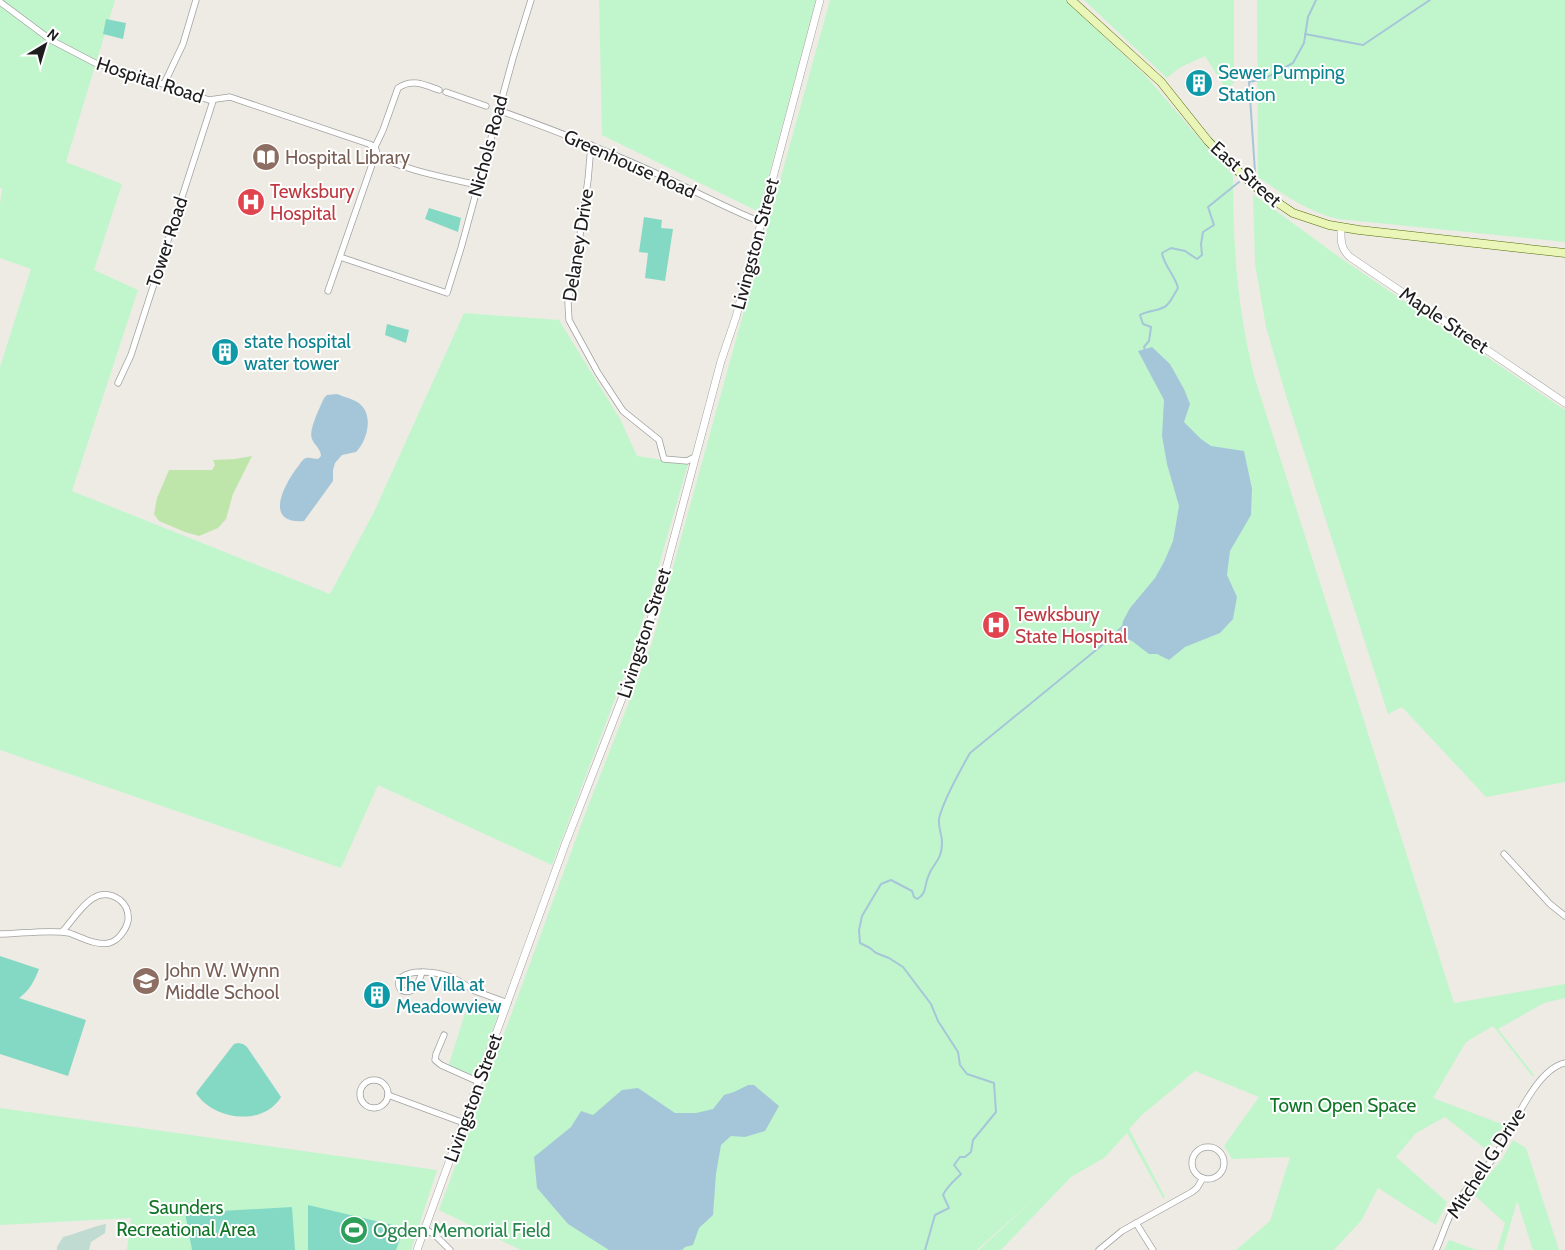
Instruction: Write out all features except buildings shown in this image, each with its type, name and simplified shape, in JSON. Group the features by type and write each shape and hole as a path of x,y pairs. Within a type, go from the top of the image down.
{"main road":[{"name":"East Street","path":"1071,0 1161,82 1208,141 1249,182 1293,213 1341,227 1565,253"}],"street":[{"path":"164,84 183,44 196,0"},
{"name":"Nichols Road","path":"340,257 446,293 531,0"},
{"name":"Livingston Street","path":"417,1250 583,797 644,642 761,222 820,0"},
{"name":"Hospital Road","path":"0,2 52,40 95,63 164,84 202,99 213,101 230,97 369,144 383,159 477,185"},
{"path":"328,291 398,88 408,83 417,82 439,90"},
{"path":"446,92 486,106"},
{"name":"Tower Road","path":"118,383 131,355 213,101"},
{"name":"Greenhouse Road","path":"498,110 665,177 691,191 761,222"},
{"name":"Delaney Drive","path":"591,146 578,249 568,303 569,320 598,373 623,411 659,440 664,459 687,461 695,456"},
{"name":"Maple Street","path":"1341,227 1343,250 1350,258 1565,403"},
{"path":"1504,854 1550,904 1565,916"},
{"path":"0,934 62,932 107,944 120,936 128,921 128,911 124,903 114,896 103,894 93,898 82,907 62,932"},
{"path":"422,972 447,975 475,990 508,1003"},
{"path":"444,1035 435,1060 441,1065 479,1082"},
{"name":"Mitchell G Drive","path":"1436,1250 1450,1214 1456,1204 1496,1154 1537,1084 1551,1069 1565,1063"},
{"path":"378,1080 386,1086 388,1096 385,1103 377,1108 373,1108 368,1107 362,1101 360,1092 364,1084 378,1080"},
{"path":"388,1096 464,1123"},
{"path":"1202,1149 1214,1149 1222,1156 1223,1168 1214,1178 1203,1178 1193,1168 1194,1156 1202,1149"},
{"path":"1099,1250 1114,1236 1192,1192 1203,1178"},
{"path":"1136,1223 1153,1250"},
{"path":"425,1229 435,1235 450,1250"}],"green space":[{"path":"0,0 115,0 66,162 122,184 94,270 138,290 72,491 330,594 374,512 464,313 559,320 620,419 637,456 688,464 644,617 629,662 552,865 378,785 341,868 0,750 0,367 31,269 0,258 0,204 2,189 0,187"},
{"path":"599,0 816,0 759,212 602,135"},
{"name":"Tewksbury State Hospital","path":"830,0 1065,0 1145,75 1233,175 1237,277 1244,328 1255,379 1454,1003 1565,984 1565,998 1544,1003 1498,1029 1534,1075 1533,1077 1493,1026 1466,1042 1433,1098 1504,1125 1488,1151 1445,1117 1416,1133 1396,1157 1447,1202 1436,1225 1378,1188 1361,1221 1334,1250 1236,1250 1270,1221 1290,1157 1232,1159 1224,1146 1259,1097 1195,1071 1143,1114 1129,1129 1165,1197 1163,1198 1127,1133 1104,1158 1071,1177 1001,1250 979,1250 1037,1196 977,1250 521,1250 439,1210 587,809 652,643"},
{"path":"1084,0 1234,0 1234,83 1226,89 1205,56 1179,68 1167,78"},
{"path":"1257,0 1565,0 1565,242 1338,219 1306,207 1258,177"},
{"path":"106,19 126,23 123,39 103,34"},
{"path":"1253,194 1342,259 1565,410 1565,782 1486,797 1402,707 1388,714 1287,399 1266,327 1255,263"},
{"path":"429,208 461,218 458,232 425,219"},
{"path":"644,217 662,220 661,228 673,229 665,281 645,278 648,253 639,252"},
{"path":"387,324 409,330 406,343 385,335"},
{"path":"252,456 233,494 226,519 218,528 199,536 159,521 154,514 157,498 169,470 212,470 215,465 213,460"},
{"path":"0,956 39,969 31,986 19,998 86,1020 68,1076 0,1054"},
{"path":"469,1001 499,1012 476,1076 448,1067"},
{"path":"238,1043 247,1047 281,1097 273,1107 263,1113 251,1116 226,1114 204,1102 196,1093 234,1044"},
{"name":"Saunders Recreational Area","path":"0,1108 437,1170 411,1250 127,1250 131,1218 0,1225"},
{"path":"1513,1140 1526,1148 1559,1250 1533,1250 1517,1201 1503,1250 1497,1250 1505,1223 1473,1194 1502,1159"},
{"name":"Ogden Memorial Field","path":"308,1205 397,1226 402,1234 396,1250 308,1250"},
{"name":"Saunders Recreational Area","path":"292,1207 295,1250 192,1250 185,1213"},
{"path":"1449,1240 1477,1250 1444,1250"}],"shaded area":[{"path":"1152,347 1170,364 1184,389 1190,404 1184,422 1211,446 1244,451 1252,489 1251,515 1230,551 1227,575 1237,597 1233,619 1220,633 1185,647 1169,660 1157,654 1149,654 1132,641 1120,636 1123,621 1130,608 1155,578 1164,562 1173,541 1179,506 1167,464 1162,436 1164,400 1138,351"},
{"path":"337,394 355,401 364,409 368,422 363,442 356,452 342,455 335,463 333,481 304,521 284,517 280,511 282,494 303,460 307,458 318,459 321,456 312,439 313,425 324,398 327,395"},
{"path":"748,1085 754,1085 779,1106 765,1131 745,1137 731,1136 721,1145 716,1174 713,1215 699,1228 693,1245 682,1250 609,1250 568,1224 537,1188 534,1157 571,1127 581,1111 593,1115 622,1090 638,1088 675,1113 696,1113 713,1109 724,1095"},
{"path":"106,1224 105,1233 91,1242 89,1250 57,1250 63,1237"}],"waterway":[{"path":"1252,174 1255,172 1249,82 1264,79 1293,63 1304,43 1308,17 1316,0"},
{"path":"1305,34 1363,45 1430,0"},
{"path":"1145,350 1144,347 1149,341 1151,327 1143,324 1140,315 1165,307 1178,288 1162,253 1171,248 1185,251 1197,259 1202,255 1203,232 1214,225 1208,207 1239,182"},
{"path":"925,1250 935,1215 949,1208 943,1195 961,1174 954,1165 960,1157 965,1157 971,1152 973,1140 996,1112 994,1083 967,1074 960,1065 958,1052 938,1021 931,1004 903,967 860,943 859,930 862,916 881,884 891,880 912,891 917,899 922,895 930,872 941,854 942,842 939,822 941,811 970,753 1123,626"}],"place":[{"name":"Sewer Pumping Station","path":"1199,83"},
{"name":"Hospital Library","path":"266,157"},
{"name":"Tewksbury Hospital","path":"251,202"},
{"name":"state hospital water tower","path":"225,352"},
{"name":"Tewksbury State Hospital","path":"996,625"},
{"name":"John W. Wynn Middle School","path":"146,981"},
{"name":"The Villa at Meadowview","path":"377,995"},
{"name":"Ogden Memorial Field","path":"354,1230"}],"park label":[{"name":"Town Open Space","path":"1343,1105"}]}
